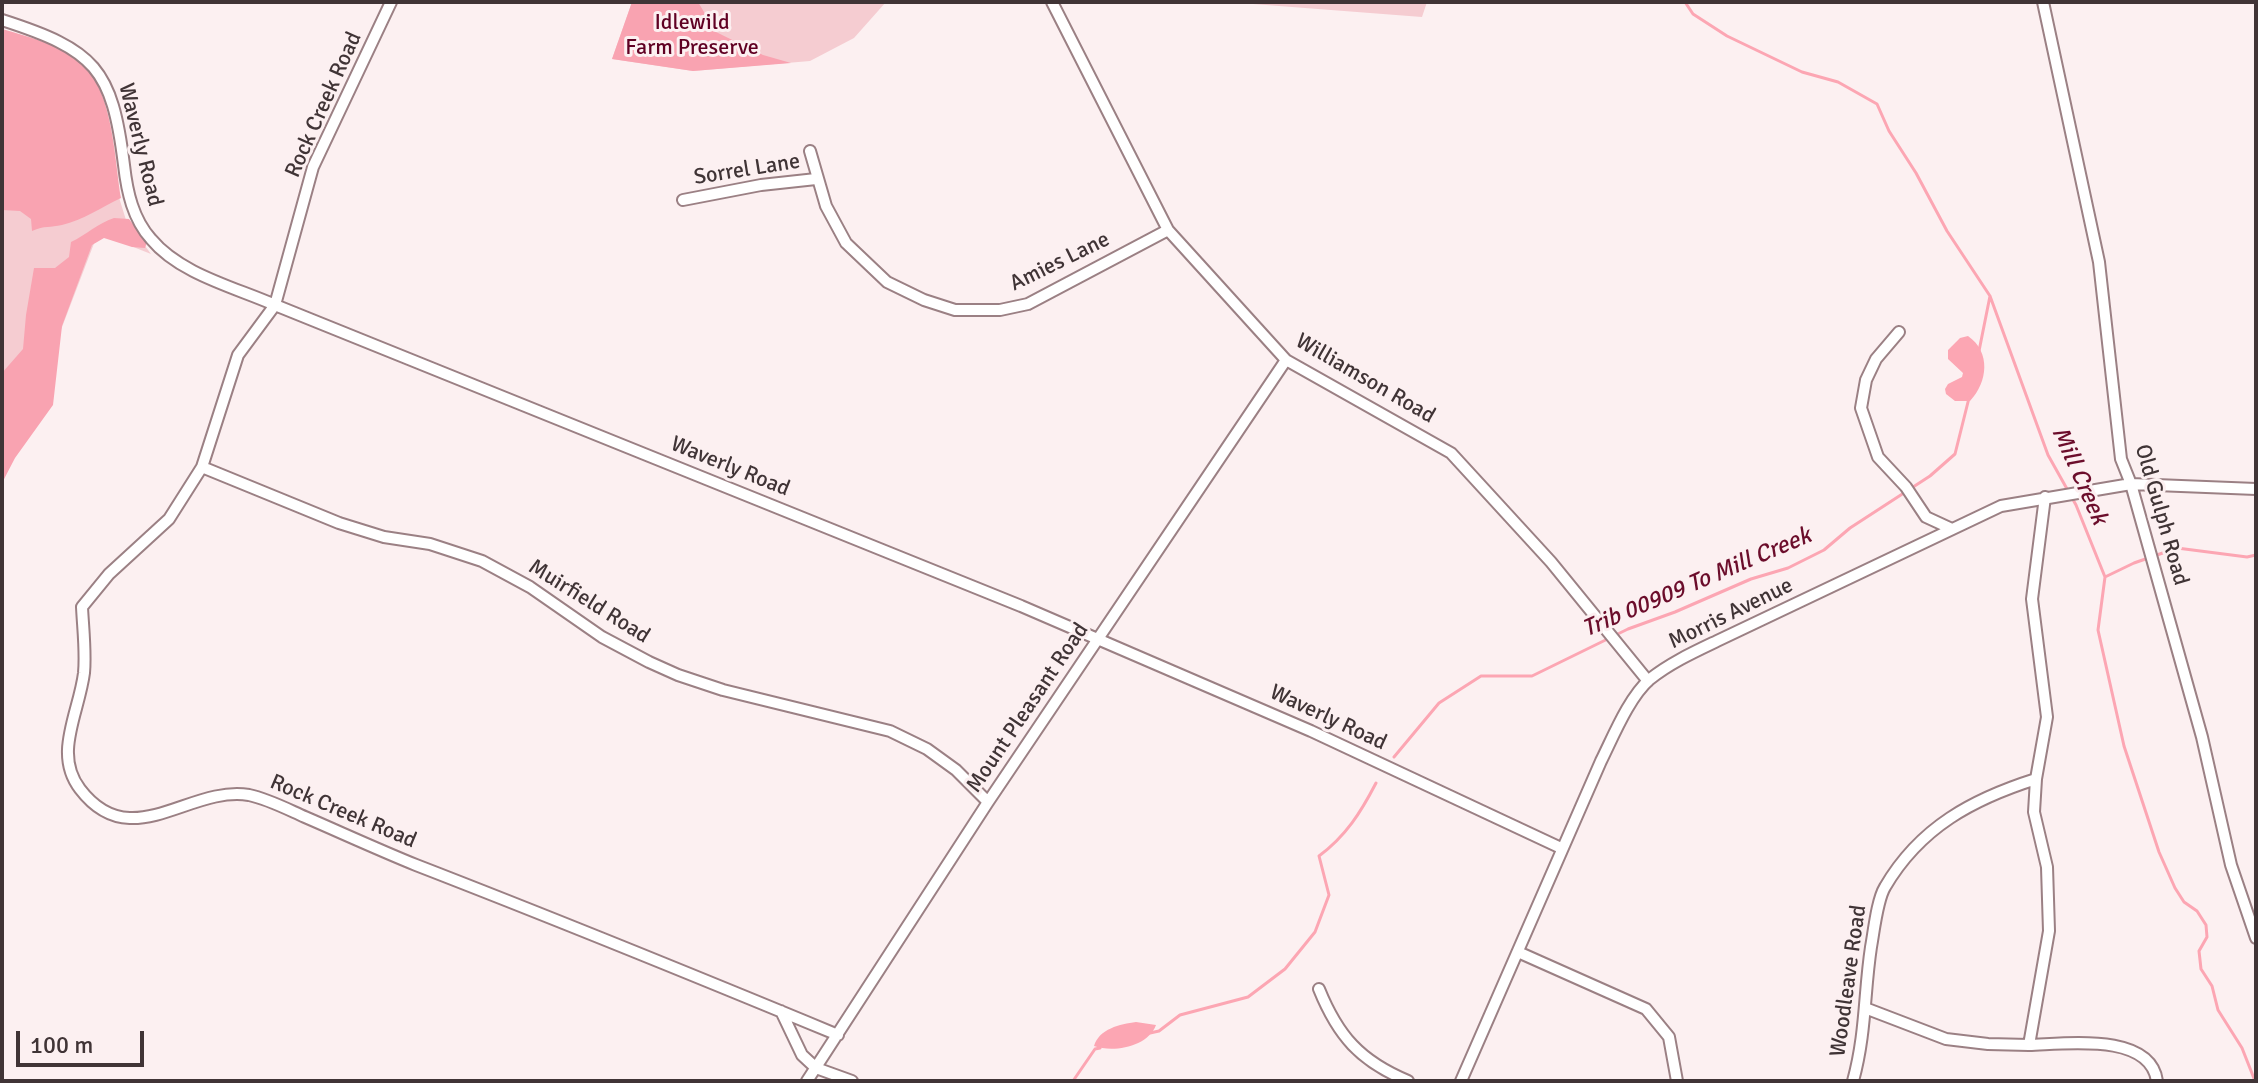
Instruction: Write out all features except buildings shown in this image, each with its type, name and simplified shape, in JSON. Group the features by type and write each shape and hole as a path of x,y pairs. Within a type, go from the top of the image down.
{"street":[{"name":"Rock Creek Road","path":"391,2 313,167 275,305 238,355 202,467 169,519 109,574 82,607 84,673 66,755 70,773 91,801 108,812 137,819 161,815 227,794 265,800 414,864 838,1035"},
{"name":"Williamson Road","path":"1052,2 1168,230 1286,360 1451,453 1551,562 1648,681"},
{"name":"Old Gulph Road","path":"2043,2 2099,262 2121,459 2131,484 2202,737 2231,865 2256,938"},
{"name":"Waverly Road","path":"2,20 41,33 72,48 97,69 115,108 131,202 144,230 159,248 177,262 275,305 1021,606 1311,731 1561,848"},
{"name":"Amies Lane","path":"810,151 826,206 846,243 887,282 955,310 1000,310 1028,304 1168,230"},
{"name":"Sorrel Lane","path":"683,200 761,185 816,179"},
{"path":"1899,332 1876,359 1866,380 1861,408 1878,457 1906,487 1926,517 1952,529"},
{"name":"Mount Pleasant Road","path":"807,1081 988,802 1286,360"},
{"name":"Muirfield Road","path":"202,467 339,523 384,537 430,544 482,561 530,587 602,637 678,675 723,690 890,731 927,749 956,770 988,802"},
{"name":"Morris Avenue","path":"1461,1081 1561,848 1622,719 1648,681 1680,659 2001,506 2131,484 2256,489"},
{"path":"2029,1045 2049,931 2047,867 2034,812 2036,779 2047,717 2032,599 2045,497"},
{"name":"Woodleave Road","path":"1853,1081 1863,1047 1871,948 1883,889 1924,835 1962,809 2001,790 2036,779"},
{"path":"1518,952 1646,1009 1669,1037 1677,1081"},
{"path":"1319,989 1339,1031 1354,1047 1374,1063 1408,1081"},
{"path":"1865,1008 1946,1039 1988,1044 2105,1044 2133,1050 2155,1070 2157,1081"},
{"path":"781,1011 802,1055 816,1068 852,1081"}],"green space":[{"name":"Idlewild Farm Preserve","path":"632,2 886,2 854,38 810,61 693,71 612,59"},
{"path":"632,2 698,2 716,32 763,55 791,63 693,71 612,59"},
{"path":"1227,2 1427,2 1422,17"},
{"path":"2,29 55,46 86,66 104,99 121,198 70,223 32,231 31,219 20,211 2,210"},
{"path":"2,31 117,191 126,220 151,254 98,233 2,484"},
{"path":"114,218 129,219 147,242 145,248 104,238 92,245 62,326 53,405 15,458 2,483 2,373 23,349 34,268 55,268 69,257 71,242"}],"shaded area":[{"path":"1968,336 1981,350 1983,376 1970,401 1955,401 1946,394 1945,389 1963,373 1948,359 1948,350 1960,338"},
{"path":"1136,1022 1156,1025 1146,1039 1138,1043 1111,1049 1094,1046 1105,1031"}],"waterway":[{"name":"Mill Creek","path":"1685,2 1693,14 1727,36 1802,72 1838,82 1877,104 1889,131 1947,231 1990,296 2048,455 2076,505 2105,577 2098,630 2124,746 2159,852 2175,888 2206,925 2207,937 2199,951 2201,969 2212,986 2218,1010 2242,1048 2255,1081"},
{"name":"Trib 00909 To Mill Creek","path":"1979,351 1990,296"},
{"name":"Trib 00909 To Mill Creek","path":"1394,757 1439,703 1481,676 1532,676 1628,629 1751,579 1788,568 1824,550 1850,528 1930,476 1955,454 1969,398"},
{"path":"2105,577 2177,548 2247,557 2256,555"},
{"name":"Trib 00909 To Mill Creek","path":"1150,1033 1159,1031 1180,1015 1248,997 1285,969 1315,932 1329,895 1319,856 1352,823 1376,783"},
{"name":"Trib 00909 To Mill Creek","path":"1073,1081 1095,1049 1100,1048"}]}
